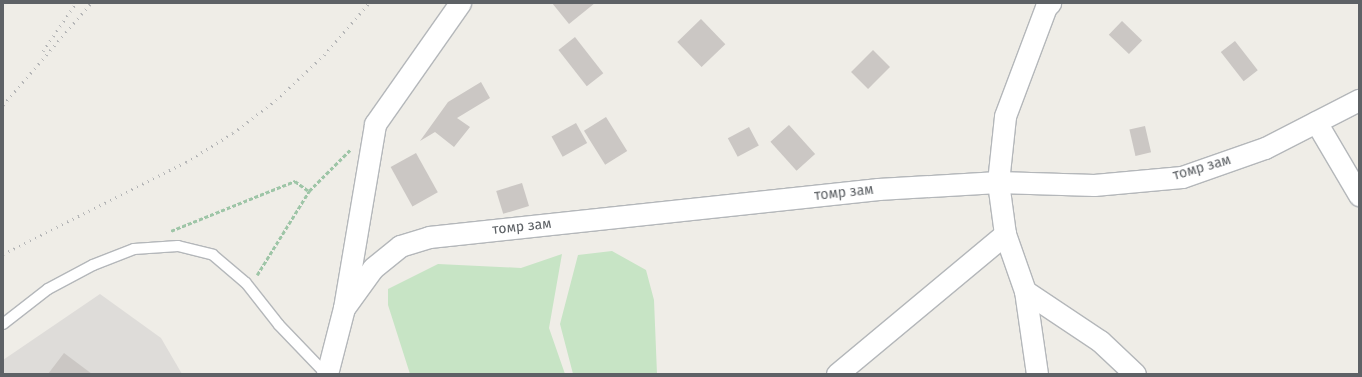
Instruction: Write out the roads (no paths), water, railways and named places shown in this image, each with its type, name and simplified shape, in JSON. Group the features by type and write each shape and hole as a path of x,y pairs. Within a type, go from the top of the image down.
{"street":[{"path":"326,374 344,308 375,124 460,3"},
{"path":"1037,374 1025,292 1004,234 998,182 1005,116 1046,7 1050,3"},
{"name":"томр зам","path":"344,308 373,268 400,246 429,237 878,189 998,182 1094,185 1182,177 1266,148 1359,100"},
{"path":"1316,122 1359,195"},
{"path":"837,374 1004,234"},
{"path":"1025,292 1100,341 1135,374"}],"lane":[{"path":"3,324 48,290 93,265 134,249 178,246 213,255 246,283 279,325 326,374"}],"railway":[{"path":"43,51 76,3"},
{"path":"3,105 91,3"},
{"path":"3,254 186,162 233,133 276,100 324,55 369,3"}]}
